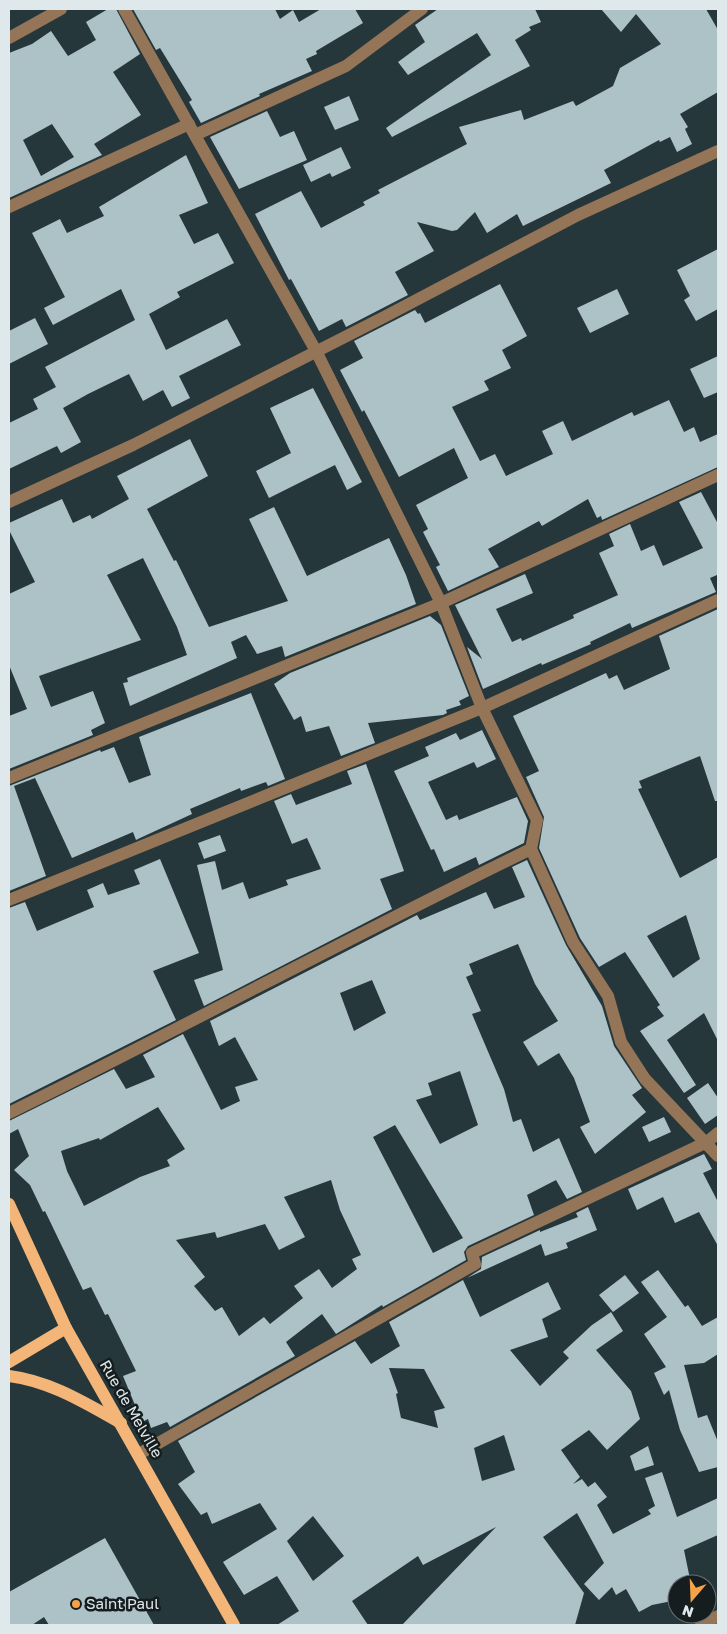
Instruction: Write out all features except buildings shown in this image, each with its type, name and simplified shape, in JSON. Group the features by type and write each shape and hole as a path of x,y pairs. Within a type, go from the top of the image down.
{"main road":[{"name":"Rue de Melville","path":"9,1204 66,1328 139,1454 234,1625"},
{"path":"9,1362 66,1328"},
{"path":"9,1376 35,1382 69,1394 120,1423"}],"street":[{"path":"9,38 61,9"},
{"path":"124,9 316,352 441,602 482,708 537,820 531,849 573,942 608,996 621,1042 645,1078 707,1142 718,1156"},
{"path":"9,207 346,66 422,9"},
{"path":"9,502 133,445 578,215 718,151"},
{"path":"9,778 441,602 718,475"},
{"path":"9,900 482,708 718,600"},
{"path":"9,1112 141,1049 389,918 531,849"},
{"path":"139,1454 475,1264 472,1253 707,1142 718,1133"},
{"path":"701,1625 718,1616"}],"place":[{"name":"Saint Paul","path":"76,1604"}]}
